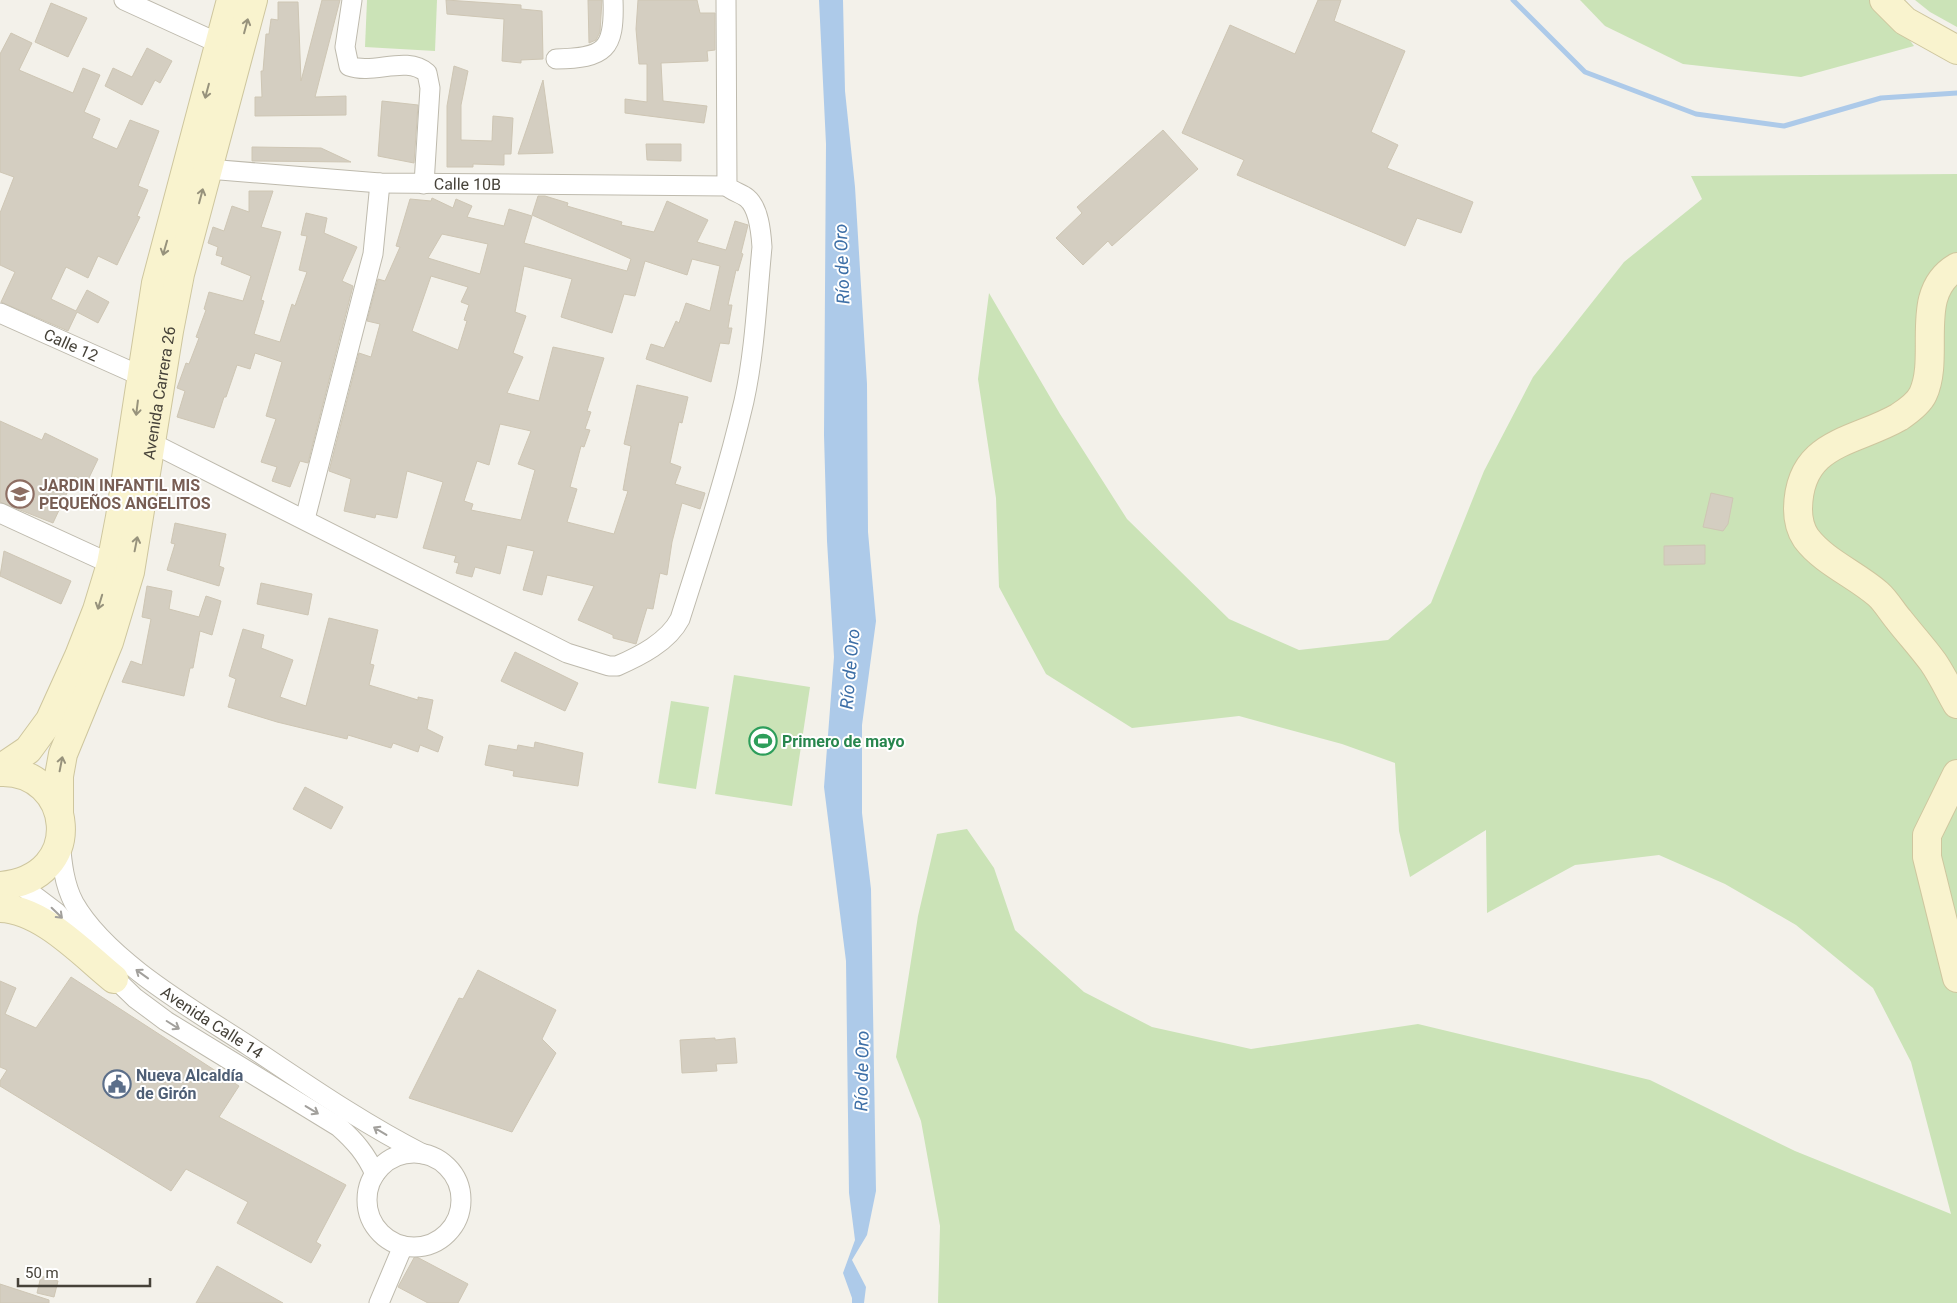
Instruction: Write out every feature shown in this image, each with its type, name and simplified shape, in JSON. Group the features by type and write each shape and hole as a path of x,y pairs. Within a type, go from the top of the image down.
{"main road":[{"name":"Avenida Carrera 26","path":"60,840 59,776 63,754 109,642 130,572 180,274 208,169 229,48 231,0"},
{"name":"Avenida Carrera 26","path":"0,771 28,750 50,720 79,656 97,610 111,564 128,470 156,283 229,48 253,0"},
{"path":"1884,0 1905,21 1957,50"},
{"path":"1957,267 1938,286 1933,302 1930,318 1928,376 1923,395 1912,407 1885,425 1840,441 1824,452 1808,468 1798,496 1798,516 1806,537 1825,556 1879,594 1933,662 1957,704"},
{"path":"0,771 21,775 34,780 53,800 59,812"},
{"path":"1957,774 1927,835 1927,857 1957,978"},
{"path":"6,885 30,879 50,863 60,840"},
{"path":"0,908 27,913 53,929 114,979"}],"street":[{"path":"124,0 229,48"},
{"path":"352,0 345,48 350,66 358,69 414,65 427,73 430,88 424,184"},
{"path":"556,59 586,58 603,50 610,40 614,21 613,0"},
{"path":"152,443 306,519 567,653 610,666 618,666 660,642 675,629 680,619 703,549 744,400 755,329 762,246 761,233 753,206 747,198 727,186 726,0"},
{"name":"Calle 10B","path":"208,169 380,183 727,186"},
{"path":"306,519 373,254 380,183"},
{"name":"Calle 12","path":"0,313 141,376"},
{"path":"0,512 111,564"},
{"name":"Avenida Calle 14","path":"60,840 66,883 74,904 115,952 156,984 340,1106 394,1140 423,1154"},
{"name":"Avenida Calle 14","path":"6,885 56,912 114,979 166,1021 339,1126 362,1149 375,1174"},
{"path":"409,1153 423,1154 439,1160 451,1171 459,1185 461,1200 458,1217 450,1231 436,1242 420,1247 403,1246 390,1240 378,1230 370,1217 367,1202 369,1188 375,1174 384,1164 396,1157 409,1153"},
{"path":"379,1303 403,1246"}],"green space":[{"path":"367,0 437,0 435,51 365,47"},
{"path":"1580,0 1880,0 1914,46 1801,77 1683,64 1605,26"},
{"path":"1915,0 1957,0 1957,27 1930,12"},
{"path":"1957,174 1957,1303 938,1303 940,1226 921,1121 896,1057 918,916 937,834 967,829 994,868 1015,930 1084,992 1152,1027 1251,1049 1418,1024 1650,1080 1795,1151 1951,1214 1911,1062 1873,988 1796,925 1725,884 1659,855 1575,865 1487,913 1486,830 1410,877 1399,831 1395,763 1342,744 1239,716 1132,728 1046,674 999,587 996,498 978,379 989,293 1060,414 1127,519 1229,619 1299,650 1388,640 1431,603 1484,471 1533,377 1624,262 1702,199 1691,176"},
{"name":"Primero de mayo","path":"734,675 810,687 792,806 715,794"},
{"path":"671,701 709,707 696,789 658,783"}],"water":[{"name":"Río de Oro","path":"819,0 843,0 845,91 855,187 867,384 868,532 876,621 862,725 862,813 871,889 876,1191 867,1235 852,1260 866,1287 864,1303 852,1303 843,1273 855,1240 849,1193 846,961 824,787 834,657 827,541 824,435 826,144"}],"building":[{"path":"322,0 340,0 315,97 346,96 346,115 255,116 255,97 262,97 261,71 263,71 266,34 269,34 271,19 278,20 278,2 298,2 301,81"},
{"path":"446,0 521,5 521,9 542,11 543,59 521,60 521,63 502,61 504,19 447,14"},
{"path":"588,0 602,0 600,32 596,40 589,43"},
{"path":"638,0 697,0 700,13 715,13 715,50 707,51 708,61 661,63 663,101 707,106 704,123 625,113 625,99 647,102 647,64 639,64 636,29"},
{"path":"1318,0 1341,0 1334,21 1405,51 1371,132 1398,145 1387,168 1473,202 1461,233 1417,218 1405,246 1237,175 1244,160 1182,133 1230,25 1295,54"},
{"path":"51,3 87,18 68,57 35,42"},
{"path":"11,33 32,43 19,70 73,93 83,68 100,75 84,112 100,119 92,138 117,149 130,120 159,131 138,186 148,190 137,216 140,217 117,265 98,256 88,278 66,267 51,299 76,311 87,290 109,302 98,323 77,312 68,331 1,302 15,272 0,265 0,213 14,177 0,172 0,54"},
{"path":"147,48 172,61 160,83 155,80 142,105 105,86 113,68 132,77"},
{"path":"454,66 468,71 461,105 461,140 492,141 493,116 513,118 511,154 504,154 504,165 473,164 473,167 447,167 447,106"},
{"path":"543,80 553,153 518,154 528,125"},
{"path":"382,101 418,105 414,163 378,156"},
{"path":"1163,130 1198,169 1112,246 1108,241 1083,265 1056,238 1082,213 1077,207"},
{"path":"646,144 681,144 681,161 647,160"},
{"path":"252,147 321,148 351,162 252,161"},
{"path":"249,191 273,191 261,227 281,232 261,300 264,301 254,334 280,342 292,304 295,306 307,272 299,270 307,236 301,235 306,213 327,218 324,233 357,247 342,281 353,286 308,463 300,461 290,487 272,481 277,467 261,462 276,419 266,416 282,362 255,353 250,369 237,365 214,428 177,417 185,391 177,388 186,363 189,364 199,338 196,337 206,310 204,309 209,292 243,301 251,276 221,264 223,257 216,255 218,247 208,243 213,227 224,231 232,206 249,212"},
{"path":"538,196 545,196 568,203 567,206 622,222 621,225 654,232 667,201 708,220 697,242 726,250 735,221 748,225 741,253 743,254 738,271 736,270 728,305 732,305 728,328 732,328 729,344 720,343 711,382 646,359 651,344 664,348 676,321 679,323 686,303 710,311 720,266 692,259 687,275 645,261 635,296 624,294 612,333 561,317 572,279 524,266 515,312 526,316 513,353 523,357 507,393 539,401 553,347 604,358 587,411 591,412 585,429 590,430 584,447 581,446 570,487 577,489 567,522 614,534 628,491 623,490 631,446 624,444 637,385 688,397 682,423 679,422 670,463 681,467 675,484 705,493 700,509 682,503 672,542 667,575 660,573 653,609 647,608 636,644 613,638 613,635 578,620 594,586 547,575 542,595 523,590 534,551 507,545 500,574 475,567 472,577 456,573 459,563 454,562 456,556 423,548 443,482 407,471 397,518 376,514 375,518 344,511 351,479 329,471 359,353 371,357 380,324 367,321 378,279 385,281 400,247 396,246 410,199 431,201 432,198 453,208 456,199 472,206 467,217 504,226 509,209 532,216 524,243 627,271 631,259 532,215","holes":["442,234 488,244 480,274 428,258","431,276 468,287 461,302 469,305 464,320 467,321 458,350 412,331","500,424 531,431 518,464 535,470 521,520 471,510 473,504 464,501 477,461 489,465"]},
{"path":"0,421 42,440 45,433 98,459 87,482 75,476 53,523 0,502"},
{"path":"1711,493 1733,498 1728,524 1723,531 1703,527"},
{"path":"175,523 226,534 219,566 224,568 219,586 167,570 175,544 171,543"},
{"path":"1705,545 1705,564 1664,565 1664,546"},
{"path":"4,551 71,581 61,604 0,576"},
{"path":"261,583 312,594 308,615 257,604"},
{"path":"147,586 172,591 169,609 199,617 206,596 221,601 212,635 200,631 193,668 190,668 184,696 122,682 131,661 142,665 151,619 142,617"},
{"path":"329,618 378,630 370,664 374,665 369,685 418,700 418,697 433,700 427,729 443,737 438,752 420,745 418,752 393,743 391,748 348,735 347,739 277,722 228,707 236,679 229,676 243,629 264,635 261,648 293,660 280,697 306,706"},
{"path":"515,652 578,683 565,711 501,681"},
{"path":"535,742 583,753 578,786 513,776 514,771 485,765 489,745 517,750 518,745 534,748"},
{"path":"305,787 343,807 331,829 293,809"},
{"path":"478,970 556,1010 542,1039 556,1053 512,1132 409,1098 459,998 463,999"},
{"name":"Nueva Alcaldía de Girón","path":"71,977 239,1086 219,1117 346,1185 316,1242 321,1245 311,1263 237,1223 248,1202 186,1169 171,1191 0,1086 0,1081 7,1070 0,1067 0,981 16,988 5,1014 36,1028"},
{"path":"715,1038 715,1040 735,1038 737,1063 716,1064 717,1071 682,1073 680,1040"},
{"path":"415,1256 468,1284 458,1303 428,1303 398,1287"},
{"path":"217,1266 283,1303 196,1303"},
{"path":"41,1276 58,1281 54,1297 37,1293"},
{"path":"0,1284 49,1300 49,1303 0,1303"}],"waterway":[{"path":"1513,0 1585,72 1696,114 1784,126 1881,98 1957,93"}],"place":[{"name":"JARDIN INFANTIL MIS PEQUEÑOS ANGELITOS","path":"20,494"},
{"name":"Primero de mayo","path":"763,741"},
{"name":"Nueva Alcaldía de Girón","path":"117,1084"}]}
